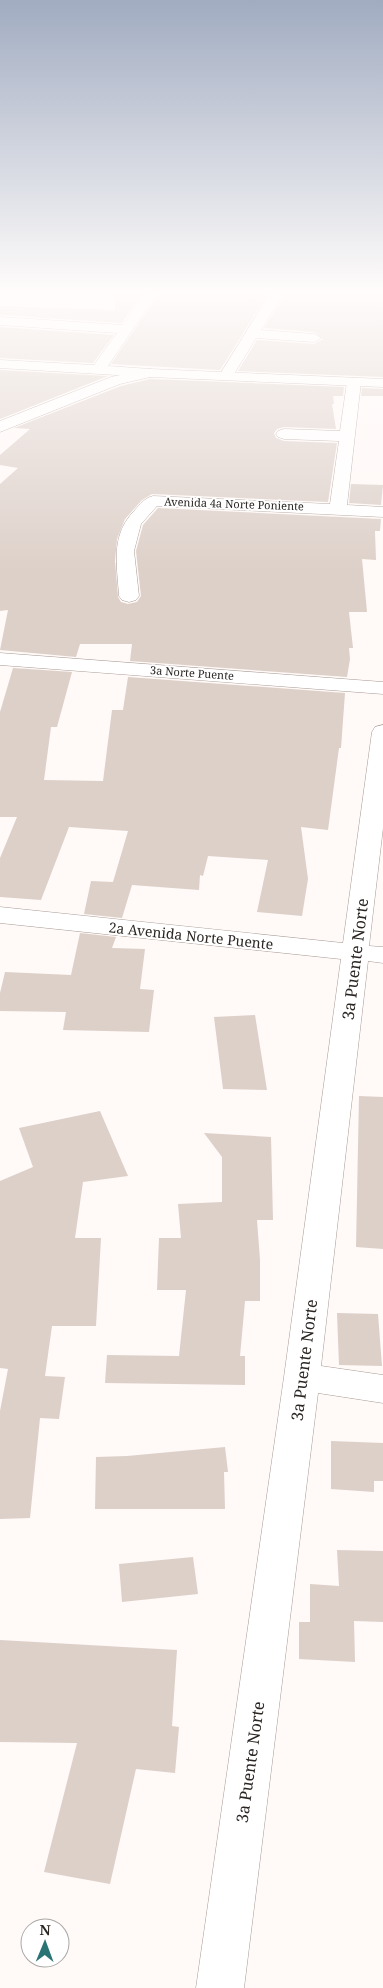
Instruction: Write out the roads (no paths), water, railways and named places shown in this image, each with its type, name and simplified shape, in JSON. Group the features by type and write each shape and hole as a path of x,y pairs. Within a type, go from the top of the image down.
{"street":[{"path":"0,427 104,385"},
{"path":"334,509 348,436 354,385"},
{"path":"284,434 348,436"},
{"name":"Avenida 4a Norte Poniente","path":"129,596 125,551 132,523 153,501 383,512"},
{"name":"3a Norte Puente","path":"0,659 383,688"},
{"name":"3a Puente Norte","path":"220,1988 302,1377 369,954 383,732"},
{"name":"2a Avenida Norte Puente","path":"0,915 369,954"},
{"path":"302,1377 383,1389"}]}
